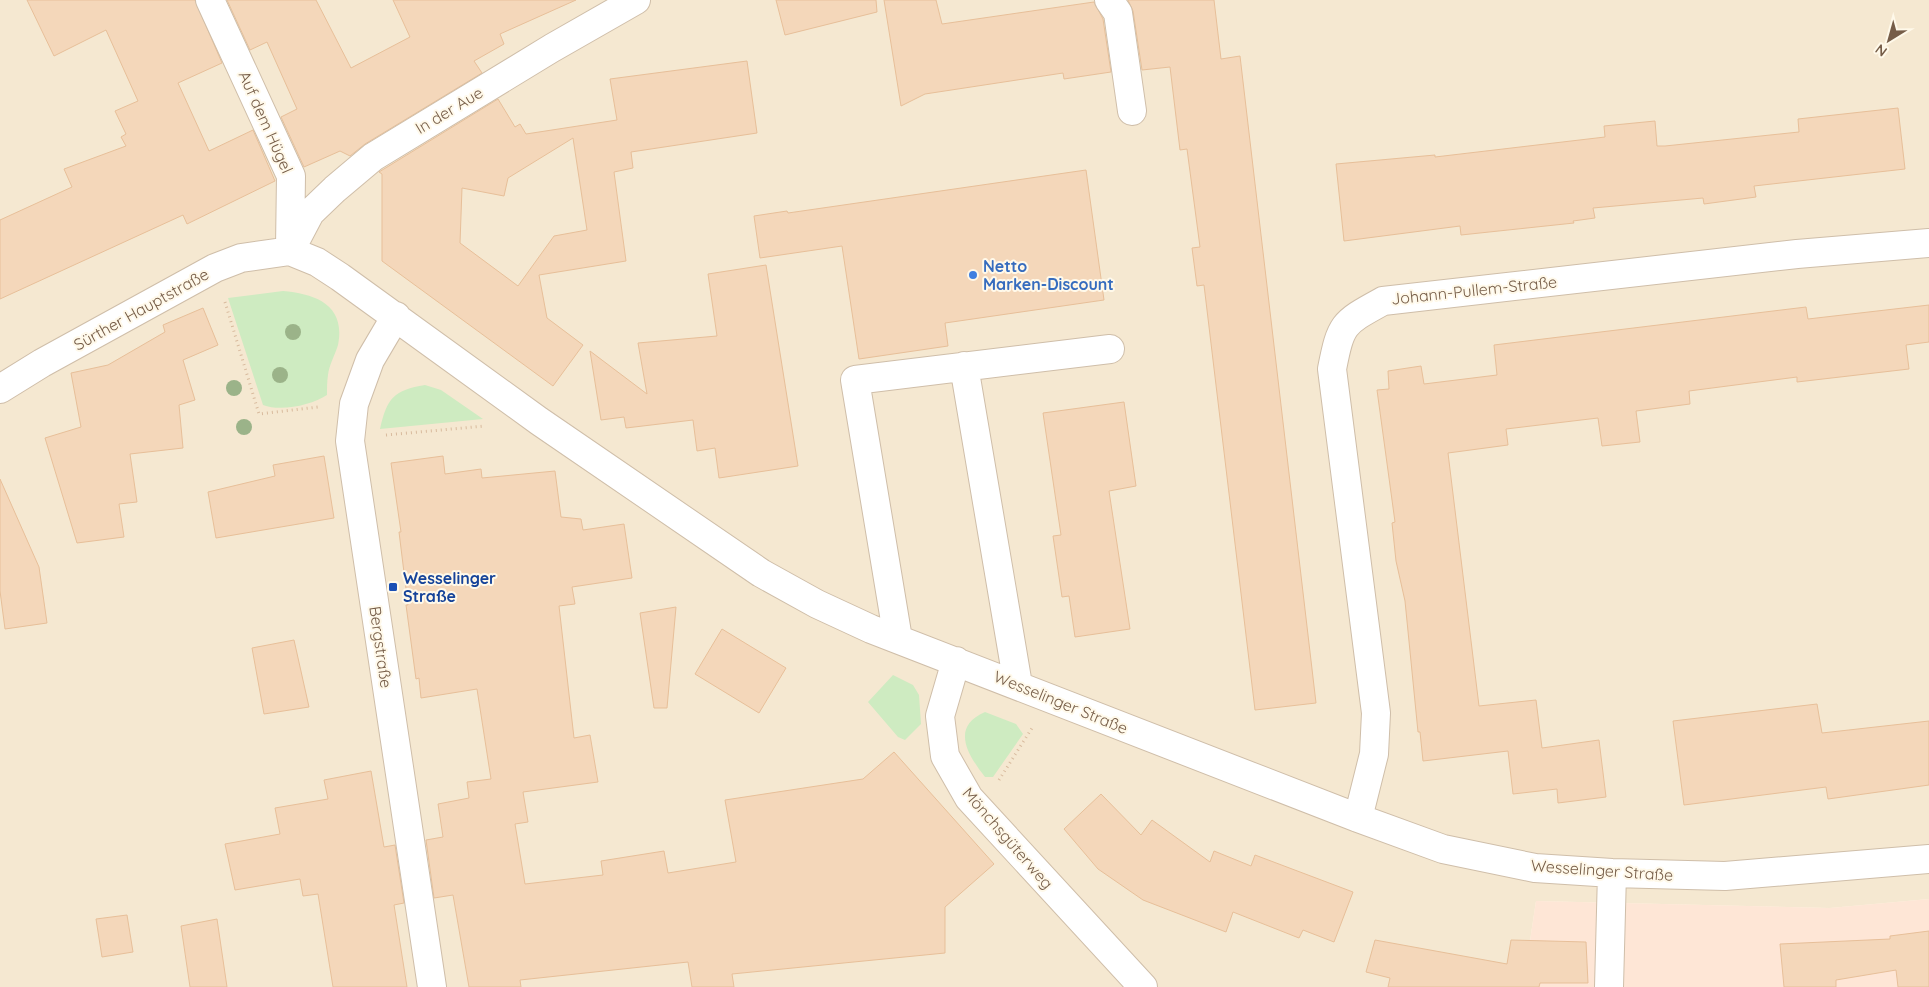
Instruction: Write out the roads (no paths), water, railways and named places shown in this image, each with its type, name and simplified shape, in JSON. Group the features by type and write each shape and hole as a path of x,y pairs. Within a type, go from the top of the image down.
{"street":[{"name":"Auf dem Hügel","path":"210,0 292,176 290,251"},
{"name":"In der Aue","path":"290,251 310,213 373,157 552,48 636,0"},
{"path":"1109,0 1118,13 1132,111"},
{"name":"Johann-Pullem-Straße","path":"1358,818 1374,754 1376,713 1332,368 1338,338 1351,318 1383,301 1787,256 1929,243"},
{"name":"Sürther Hauptstraße","path":"0,389 42,363 215,268 242,258 290,251"},
{"name":"Wesselinger Straße","path":"290,251 317,262 396,316 539,421 762,574 817,604 898,639 1261,782 1358,818 1443,849 1535,868 1612,873 1725,876 1929,859"},
{"name":"Bergstraße","path":"396,316 370,360 354,404 351,438 432,987"},
{"path":"898,639 855,380 1110,349"},
{"path":"964,366 1018,685"},
{"name":"Mönchsgüterweg","path":"956,661 940,716 945,756 969,798 1143,987"},
{"path":"1609,987 1612,873"}],"place":[{"name":"Netto Marken-Discount","path":"973,275"},
{"name":"Wesselinger Straße","path":"393,587"}]}
